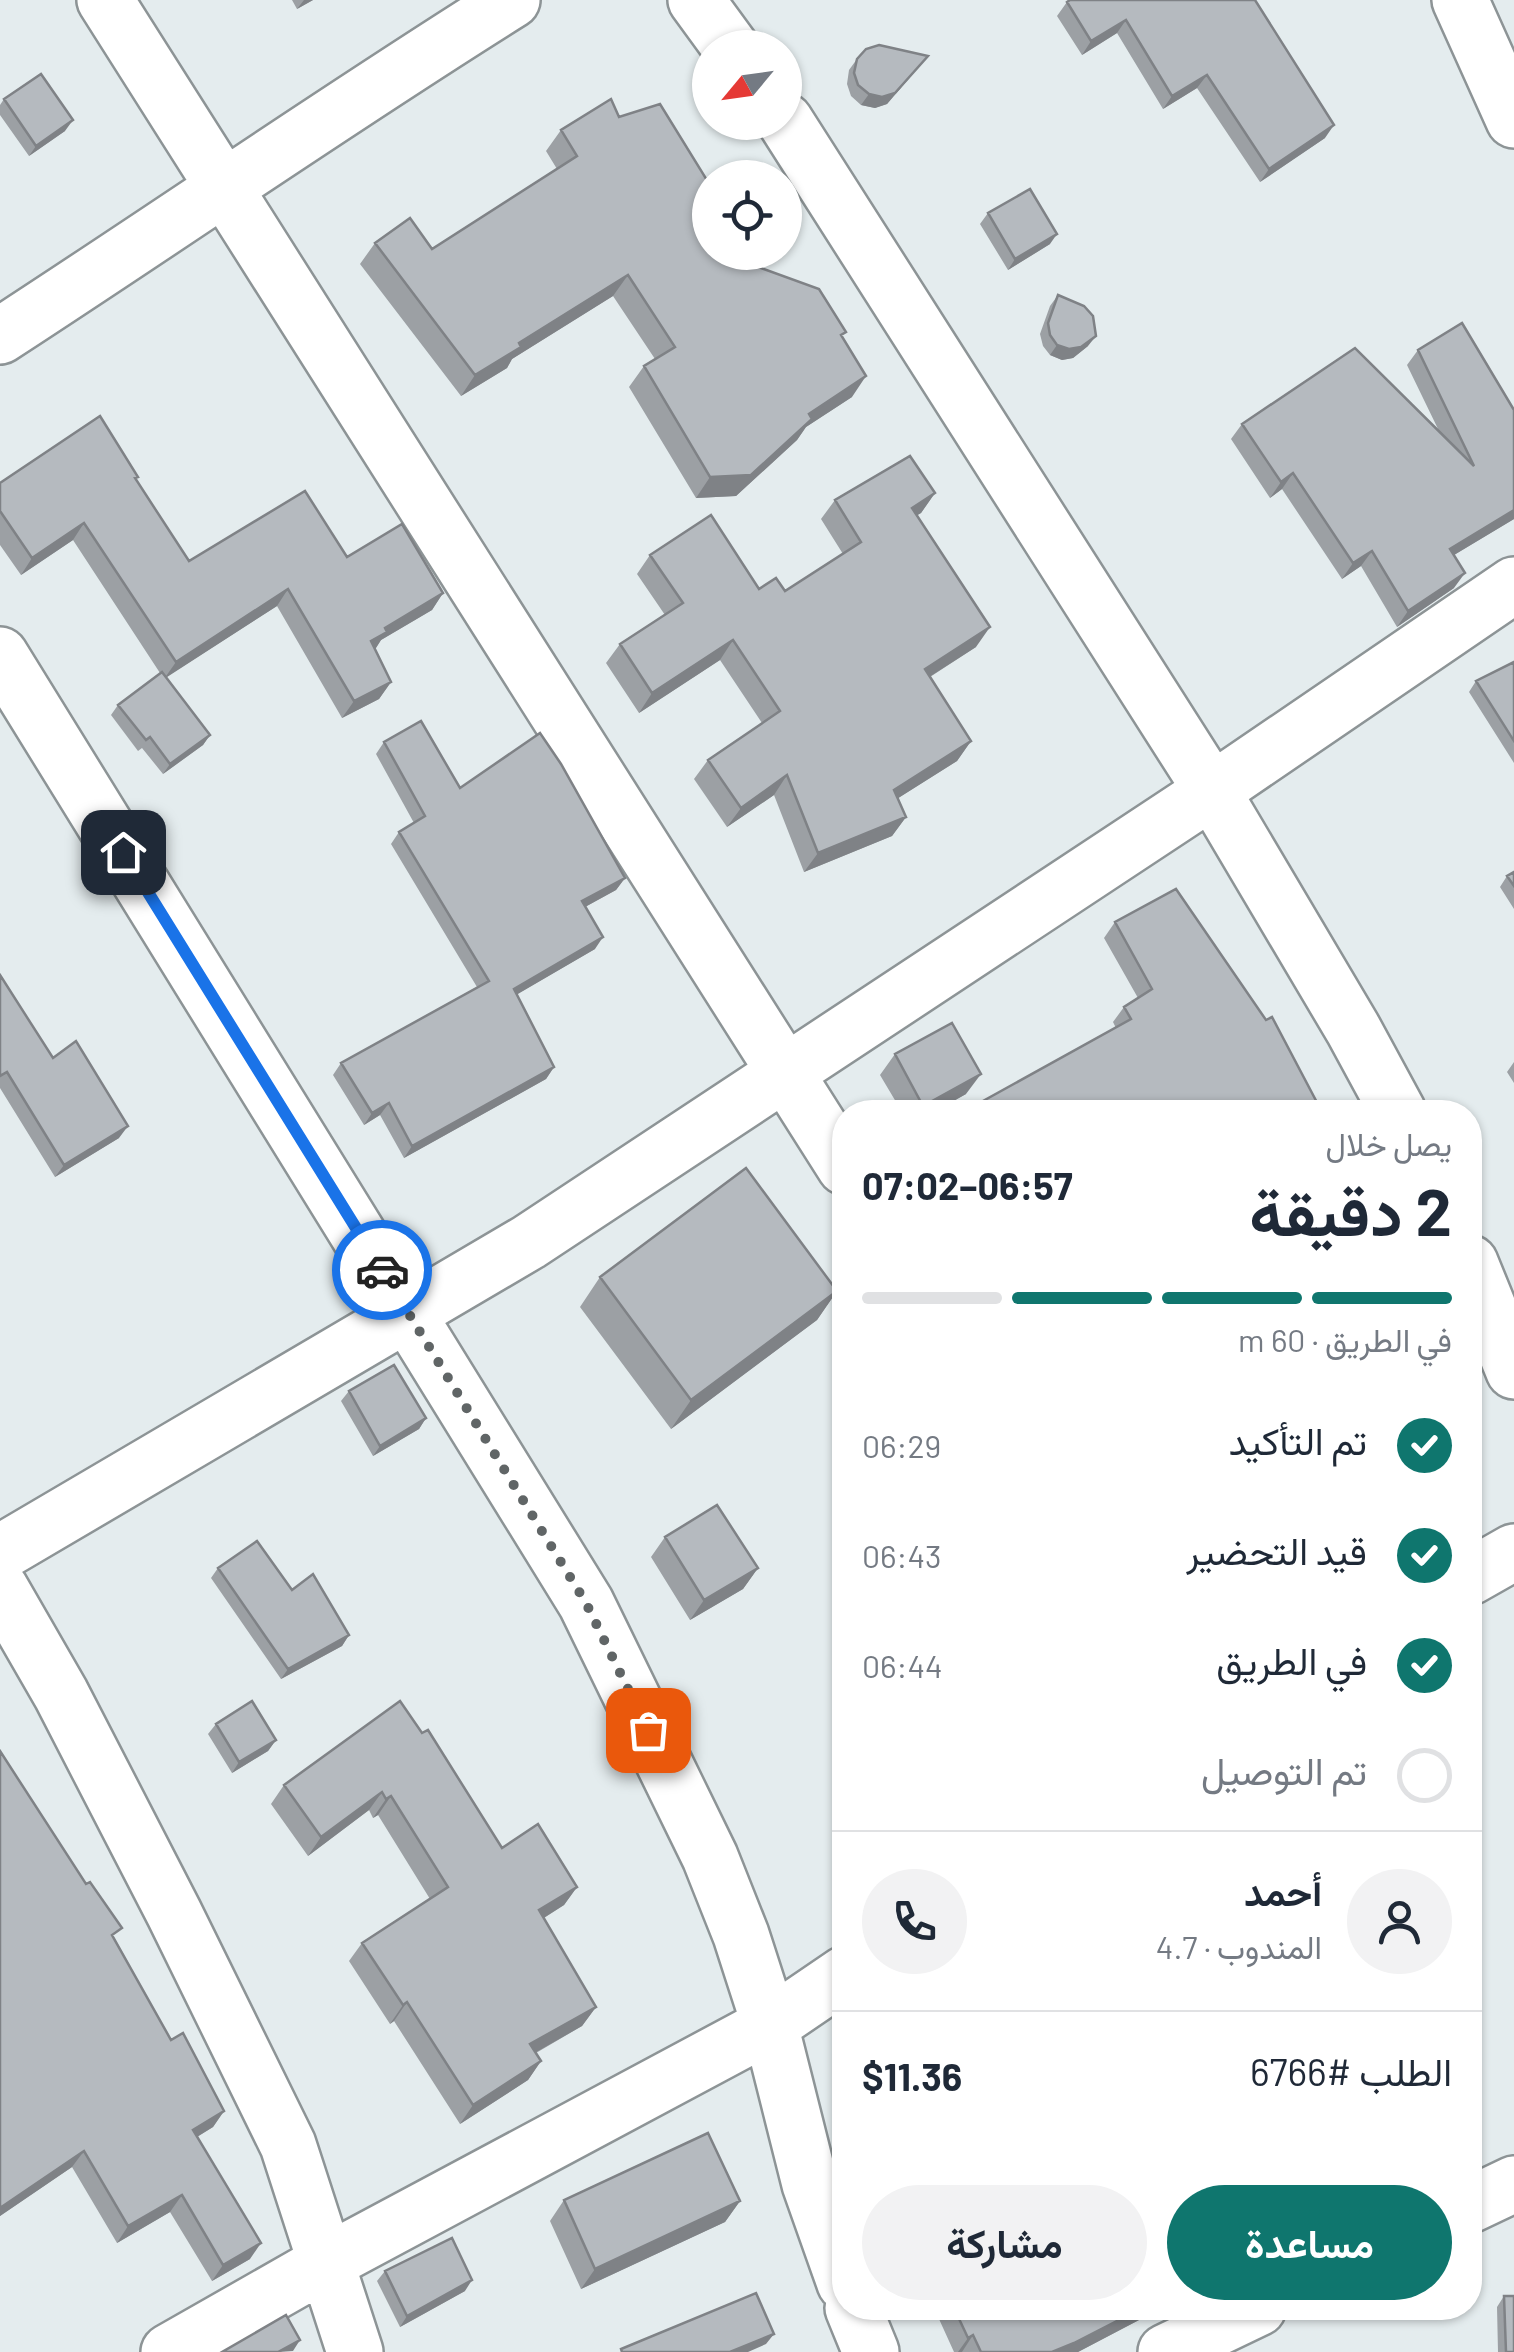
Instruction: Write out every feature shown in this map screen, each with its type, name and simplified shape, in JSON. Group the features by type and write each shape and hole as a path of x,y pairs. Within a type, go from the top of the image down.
{"street":[{"path":"105,0 832,1146"},
{"path":"0,336 409,64 512,0"},
{"path":"696,0 718,30"},
{"path":"1460,0 1514,120"},
{"path":"796,140 1212,791 1354,1029 1392,1100"},
{"path":"0,1553 529,1242 1212,791 1514,585"},
{"path":"0,655 586,1603 710,1857 740,1935 770,2026 810,2184 832,2247"},
{"path":"1482,1292 1514,1371"},
{"path":"1482,1570 1514,1552"},
{"path":"0,1588 61,1694 288,2146 355,2352"},
{"path":"168,2352 327,2262 770,2026 832,1983"},
{"path":"1482,2199 1514,2184"},
{"path":"859,2320 871,2352"},
{"path":"1166,2352 1233,2320"}],"building":[{"path":"1255,0 1334,125 1269,169 1207,75 1172,96 1126,20 1091,41 1067,2"},
{"path":"879,45 928,56 895,93 882,97 869,94 858,85 854,73 857,59 866,49"},
{"path":"41,74 73,120 36,146 4,99"},
{"path":"611,99 619,117 660,104 695,160 692,270 767,270 819,289 846,332 841,335 866,376 809,414 812,419 751,475 710,477 644,366 675,347 628,275 475,375 375,243 410,218 432,249 577,156 561,130"},
{"path":"1030,189 1057,234 1015,259 988,213"},
{"path":"1058,295 1084,306 1093,316 1096,336 1081,347 1057,345 1050,335 1048,323"},
{"path":"1462,323 1514,410 1514,510 1450,549 1465,573 1408,611 1372,551 1353,563 1293,473 1281,482 1242,424 1355,348 1474,466 1418,350"},
{"path":"100,416 189,561 305,491 347,557 402,524 443,593 385,628 387,632 371,641 391,682 354,701 288,589 176,662 84,523 32,558 0,511 0,483"},
{"path":"910,456 935,493 912,508 990,627 925,669 971,741 894,790 906,817 818,853 787,775 741,808 708,760 780,711 733,640 652,693 620,644 683,603 650,555 711,515 759,589 776,578 785,591 861,542 835,500"},
{"path":"1514,662 1514,741 1476,681"},
{"path":"162,672 210,735 170,764 118,705"},
{"path":"421,721 460,788 540,733 625,878 582,901 603,937 514,989 554,1067 412,1146 389,1103 372,1113 341,1063 489,981 399,832 425,816 384,742"},
{"path":"1176,889 1266,1020 1272,1017 1316,1100 985,1100 1131,1019 1124,1007 1152,989 1115,922"},
{"path":"0,975 53,1058 76,1041 128,1126 64,1165 7,1072 0,1076"},
{"path":"952,1023 981,1074 934,1100 920,1100 895,1054"},
{"path":"746,1168 832,1284 832,1295 691,1400 600,1277"},
{"path":"394,1365 426,1418 380,1446 349,1391"},
{"path":"717,1505 758,1568 704,1600 665,1537"},
{"path":"257,1541 292,1590 313,1574 349,1635 288,1669 218,1568"},
{"path":"252,1701 276,1740 239,1762 216,1724"},
{"path":"400,1701 422,1733 428,1730 502,1848 538,1824 577,1887 539,1910 596,2007 530,2044 541,2061 473,2105 407,2002 403,2005 362,1943 448,1887 391,1796 386,1799 382,1792 321,1837 284,1785"},
{"path":"0,1751 86,1884 90,1882 122,1928 112,1935 171,2040 183,2033 224,2111 193,2130 261,2243 223,2265 182,2195 128,2226 84,2151 0,2208"},
{"path":"708,2133 740,2201 595,2269 564,2200"},
{"path":"452,2238 472,2280 407,2316 385,2271"},
{"path":"756,2293 774,2334 730,2352 622,2352 621,2349"},
{"path":"1504,2296 1514,2296 1514,2352 1506,2352"},
{"path":"286,2315 300,2340 278,2352 222,2352"},
{"path":"960,2320 1119,2320 1052,2352 981,2352 973,2335 968,2338"}],"way so far":[{"path":"382,1270 586,1603 648,1730"}],"route":[{"path":"123,852 382,1270"}]}
